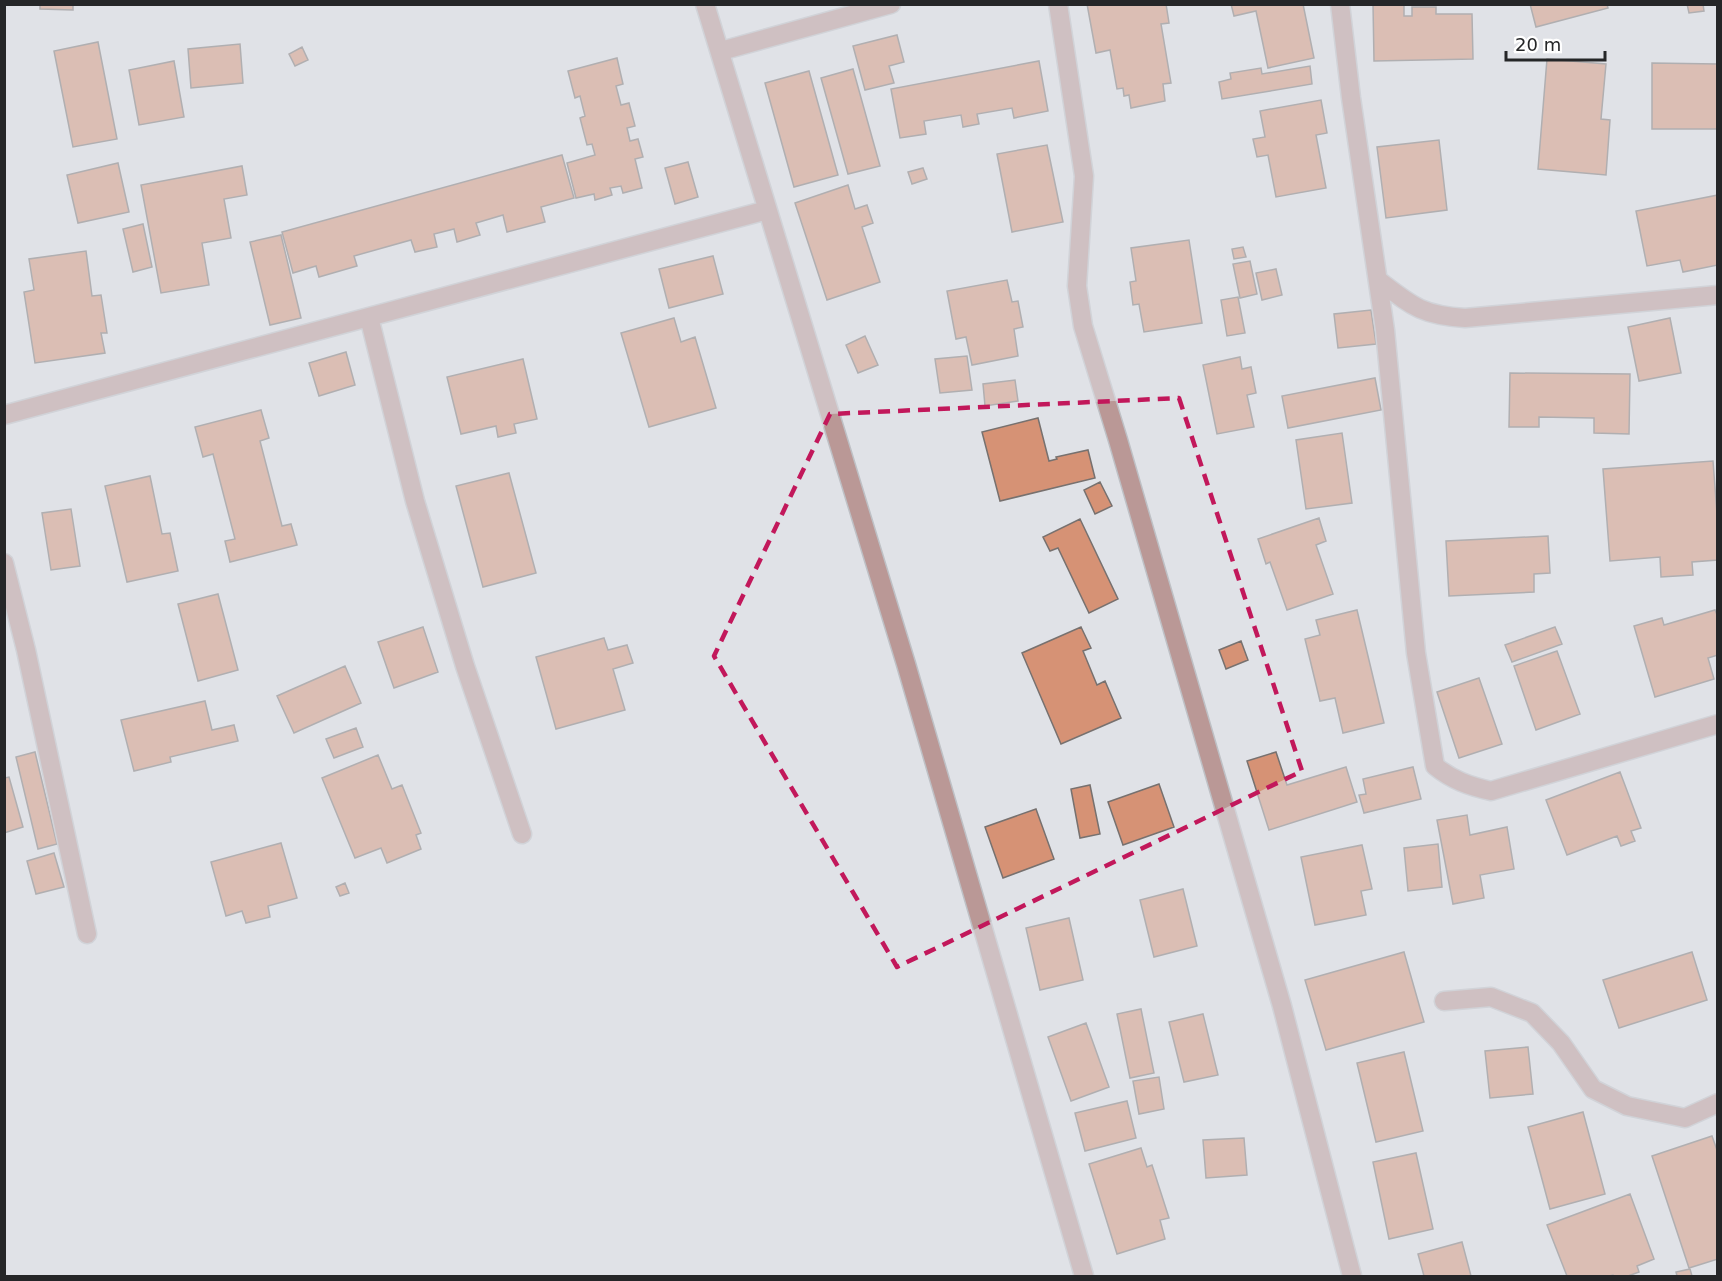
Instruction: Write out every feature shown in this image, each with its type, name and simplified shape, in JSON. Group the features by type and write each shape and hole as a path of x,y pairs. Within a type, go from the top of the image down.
{"street":[{"path":"705,4 906,664 1084,1276"},
{"path":"721,51 891,4"},
{"path":"1058,4 1084,176 1077,286 1083,326 1282,1006 1352,1276"},
{"path":"1340,4 1351,98 1385,330 1416,652 1435,766 1450,778 1491,791 1718,724"},
{"path":"4,415 767,210"},
{"path":"1378,280 1411,306 1438,316 1465,318 1718,295"},
{"path":"369,317 418,512 465,666 522,834"},
{"path":"4,563 26,650 87,934"},
{"path":"1444,1001 1491,997 1532,1013 1561,1043 1593,1089 1627,1106 1685,1118 1718,1103"}],"highlighted area":[{"path":"1179,398 1302,771 897,967 714,656 830,414"}],"building":[{"path":"40,4 73,4 73,10 40,9"},
{"path":"1087,4 1166,4 1169,23 1161,24 1171,83 1163,84 1165,101 1131,108 1129,95 1124,96 1123,88 1117,89 1110,50 1096,53"},
{"path":"1231,4 1303,4 1314,58 1268,68 1256,11 1234,16"},
{"path":"1373,4 1404,4 1404,16 1412,16 1412,7 1436,7 1436,14 1472,14 1473,59 1374,61"},
{"path":"1530,4 1607,4 1608,8 1536,27"},
{"path":"1687,4 1703,4 1704,11 1689,13"},
{"path":"897,35 904,62 889,66 894,83 865,90 853,46"},
{"path":"98,42 117,139 73,147 54,51"},
{"path":"240,44 243,83 191,88 188,49"},
{"path":"302,47 308,60 295,66 289,54"},
{"path":"617,58 623,84 616,86 621,105 629,103 635,126 627,128 630,141 638,139 643,157 635,159 642,188 623,193 621,186 610,188 612,195 595,200 594,194 576,198 567,163 595,155 592,144 587,145 580,118 585,116 580,96 575,98 568,71"},
{"path":"1547,59 1606,64 1601,119 1610,120 1606,175 1538,169"},
{"path":"174,61 184,117 139,125 129,70"},
{"path":"1039,61 1048,111 1014,118 1012,108 977,114 979,124 963,127 961,115 924,121 926,134 900,138 891,89"},
{"path":"1652,63 1718,64 1718,129 1652,129"},
{"path":"1310,66 1312,84 1222,99 1219,82 1231,79 1230,73 1261,68 1262,74"},
{"path":"853,69 880,166 848,174 821,78"},
{"path":"809,71 838,175 794,187 765,83"},
{"path":"1321,100 1327,133 1316,135 1326,188 1276,197 1268,155 1257,157 1253,139 1265,137 1260,111"},
{"path":"1439,140 1447,210 1386,218 1377,147"},
{"path":"1047,145 1063,222 1012,232 997,154"},
{"path":"562,155 574,198 541,207 545,222 507,232 503,215 476,223 480,235 457,242 454,229 434,234 437,247 415,252 411,240 354,256 357,266 319,277 316,266 293,273 282,232"},
{"path":"688,162 698,197 675,204 665,168"},
{"path":"118,163 129,212 78,223 67,175"},
{"path":"242,166 247,195 224,199 231,238 202,243 209,285 161,293 141,185"},
{"path":"923,168 927,179 912,184 908,172"},
{"path":"848,185 855,209 867,205 873,223 862,227 880,282 827,300 795,203"},
{"path":"1718,195 1718,265 1683,272 1680,260 1647,266 1636,211"},
{"path":"143,224 152,267 133,272 123,229"},
{"path":"281,235 301,318 270,325 250,242"},
{"path":"1189,240 1202,323 1144,332 1139,304 1133,305 1130,282 1136,281 1131,248"},
{"path":"1243,247 1246,257 1234,259 1232,249"},
{"path":"86,251 92,296 101,295 107,333 101,333 105,353 35,363 24,292 34,290 29,259"},
{"path":"713,256 723,294 669,308 659,269"},
{"path":"1250,261 1257,294 1240,298 1233,264"},
{"path":"1276,269 1282,295 1262,300 1256,273"},
{"path":"1007,280 1012,302 1018,301 1023,327 1014,329 1018,356 972,365 966,337 956,339 947,291"},
{"path":"1238,297 1245,333 1227,336 1221,300"},
{"path":"1371,310 1376,344 1338,348 1334,314"},
{"path":"674,318 681,342 695,337 716,408 649,427 621,333"},
{"path":"1670,318 1681,373 1639,381 1628,327"},
{"path":"865,336 878,365 858,373 846,345"},
{"path":"346,352 355,385 319,396 309,363"},
{"path":"967,356 972,390 940,393 935,359"},
{"path":"1240,357 1242,369 1251,367 1256,393 1247,395 1254,427 1217,434 1203,365"},
{"path":"523,359 537,419 514,424 516,433 498,437 496,426 461,434 447,377"},
{"path":"1510,373 1630,374 1629,434 1594,433 1594,418 1539,417 1539,427 1509,427"},
{"path":"1375,378 1381,410 1288,428 1282,396"},
{"path":"1015,380 1018,401 985,406 983,384"},
{"path":"261,410 269,438 260,441 282,526 291,524 297,545 230,562 225,541 235,539 213,454 203,457 195,427"},
{"path":"1038,418 1049,461 1057,459 1056,457 1088,450 1095,478 1000,501 982,432"},
{"path":"1342,433 1352,503 1306,509 1296,440"},
{"path":"1713,461 1718,560 1692,562 1693,575 1661,577 1660,557 1610,561 1603,469"},
{"path":"509,473 536,573 483,587 456,486"},
{"path":"150,476 162,534 170,533 178,571 127,582 105,486"},
{"path":"1100,482 1112,506 1095,514 1084,490"},
{"path":"71,509 80,566 51,570 42,513"},
{"path":"1319,518 1326,541 1316,545 1333,594 1287,610 1270,562 1266,564 1258,539"},
{"path":"1080,519 1118,599 1089,613 1058,548 1050,551 1043,537"},
{"path":"1548,536 1550,573 1534,574 1534,592 1449,596 1446,541"},
{"path":"218,594 238,670 198,681 178,604"},
{"path":"1357,610 1384,723 1343,733 1335,698 1320,701 1305,639 1320,635 1316,620"},
{"path":"1715,610 1718,617 1718,655 1708,658 1714,679 1655,697 1634,626 1662,618 1664,625"},
{"path":"423,627 438,672 394,688 378,642"},
{"path":"1081,627 1091,648 1083,651 1097,685 1105,681 1121,718 1061,744 1022,653"},
{"path":"1555,627 1562,644 1512,662 1505,645"},
{"path":"604,638 608,650 627,645 633,663 613,669 625,710 556,729 536,657"},
{"path":"1241,641 1248,660 1226,669 1219,650"},
{"path":"1557,651 1580,714 1536,730 1514,666"},
{"path":"345,666 361,703 294,733 277,696"},
{"path":"1479,678 1502,744 1459,758 1437,692"},
{"path":"205,701 212,730 234,725 238,741 170,757 171,762 134,771 121,720"},
{"path":"356,728 363,747 334,758 326,739"},
{"path":"35,752 57,844 38,849 16,757"},
{"path":"1276,752 1287,785 1346,767 1357,802 1269,830 1247,761"},
{"path":"378,755 392,789 402,785 421,833 416,835 421,849 387,863 381,848 355,858 322,778"},
{"path":"1413,767 1421,799 1364,813 1359,795 1366,794 1363,779"},
{"path":"1620,772 1641,828 1631,831 1635,841 1621,846 1617,836 1567,855 1546,800"},
{"path":"9,777 23,827 4,833 4,778"},
{"path":"1159,784 1174,827 1123,845 1108,802"},
{"path":"1090,785 1100,834 1080,838 1071,789"},
{"path":"1036,809 1054,859 1003,878 985,827"},
{"path":"1467,815 1470,835 1507,827 1514,869 1480,875 1484,898 1453,904 1437,820"},
{"path":"281,843 297,898 268,906 270,917 246,923 242,911 226,916 211,862"},
{"path":"1438,844 1442,887 1408,891 1404,848"},
{"path":"1362,845 1372,889 1361,891 1366,915 1315,925 1301,857"},
{"path":"54,853 64,887 36,894 27,861"},
{"path":"345,883 349,893 340,896 336,887"},
{"path":"1183,889 1197,946 1154,957 1140,900"},
{"path":"1069,918 1083,980 1040,990 1026,928"},
{"path":"1404,952 1424,1022 1326,1050 1305,980"},
{"path":"1692,952 1707,1000 1619,1028 1603,980"},
{"path":"1141,1009 1154,1073 1130,1078 1117,1014"},
{"path":"1203,1014 1218,1075 1184,1082 1169,1022"},
{"path":"1086,1023 1109,1087 1071,1101 1048,1037"},
{"path":"1528,1047 1533,1094 1490,1098 1485,1051"},
{"path":"1404,1052 1423,1131 1376,1142 1357,1063"},
{"path":"1159,1077 1164,1109 1139,1114 1133,1081"},
{"path":"1127,1101 1136,1138 1085,1151 1075,1113"},
{"path":"1583,1112 1605,1194 1550,1209 1528,1127"},
{"path":"1712,1136 1718,1153 1718,1259 1689,1268 1652,1156"},
{"path":"1244,1138 1247,1175 1206,1178 1203,1140"},
{"path":"1141,1148 1147,1167 1152,1165 1169,1218 1160,1220 1165,1239 1117,1254 1089,1164"},
{"path":"1416,1153 1433,1229 1389,1239 1373,1162"},
{"path":"1630,1194 1654,1259 1637,1266 1639,1272 1628,1276 1567,1276 1547,1225"},
{"path":"1462,1242 1471,1276 1424,1276 1418,1254"},
{"path":"1690,1269 1692,1276 1677,1276 1676,1272"}]}
